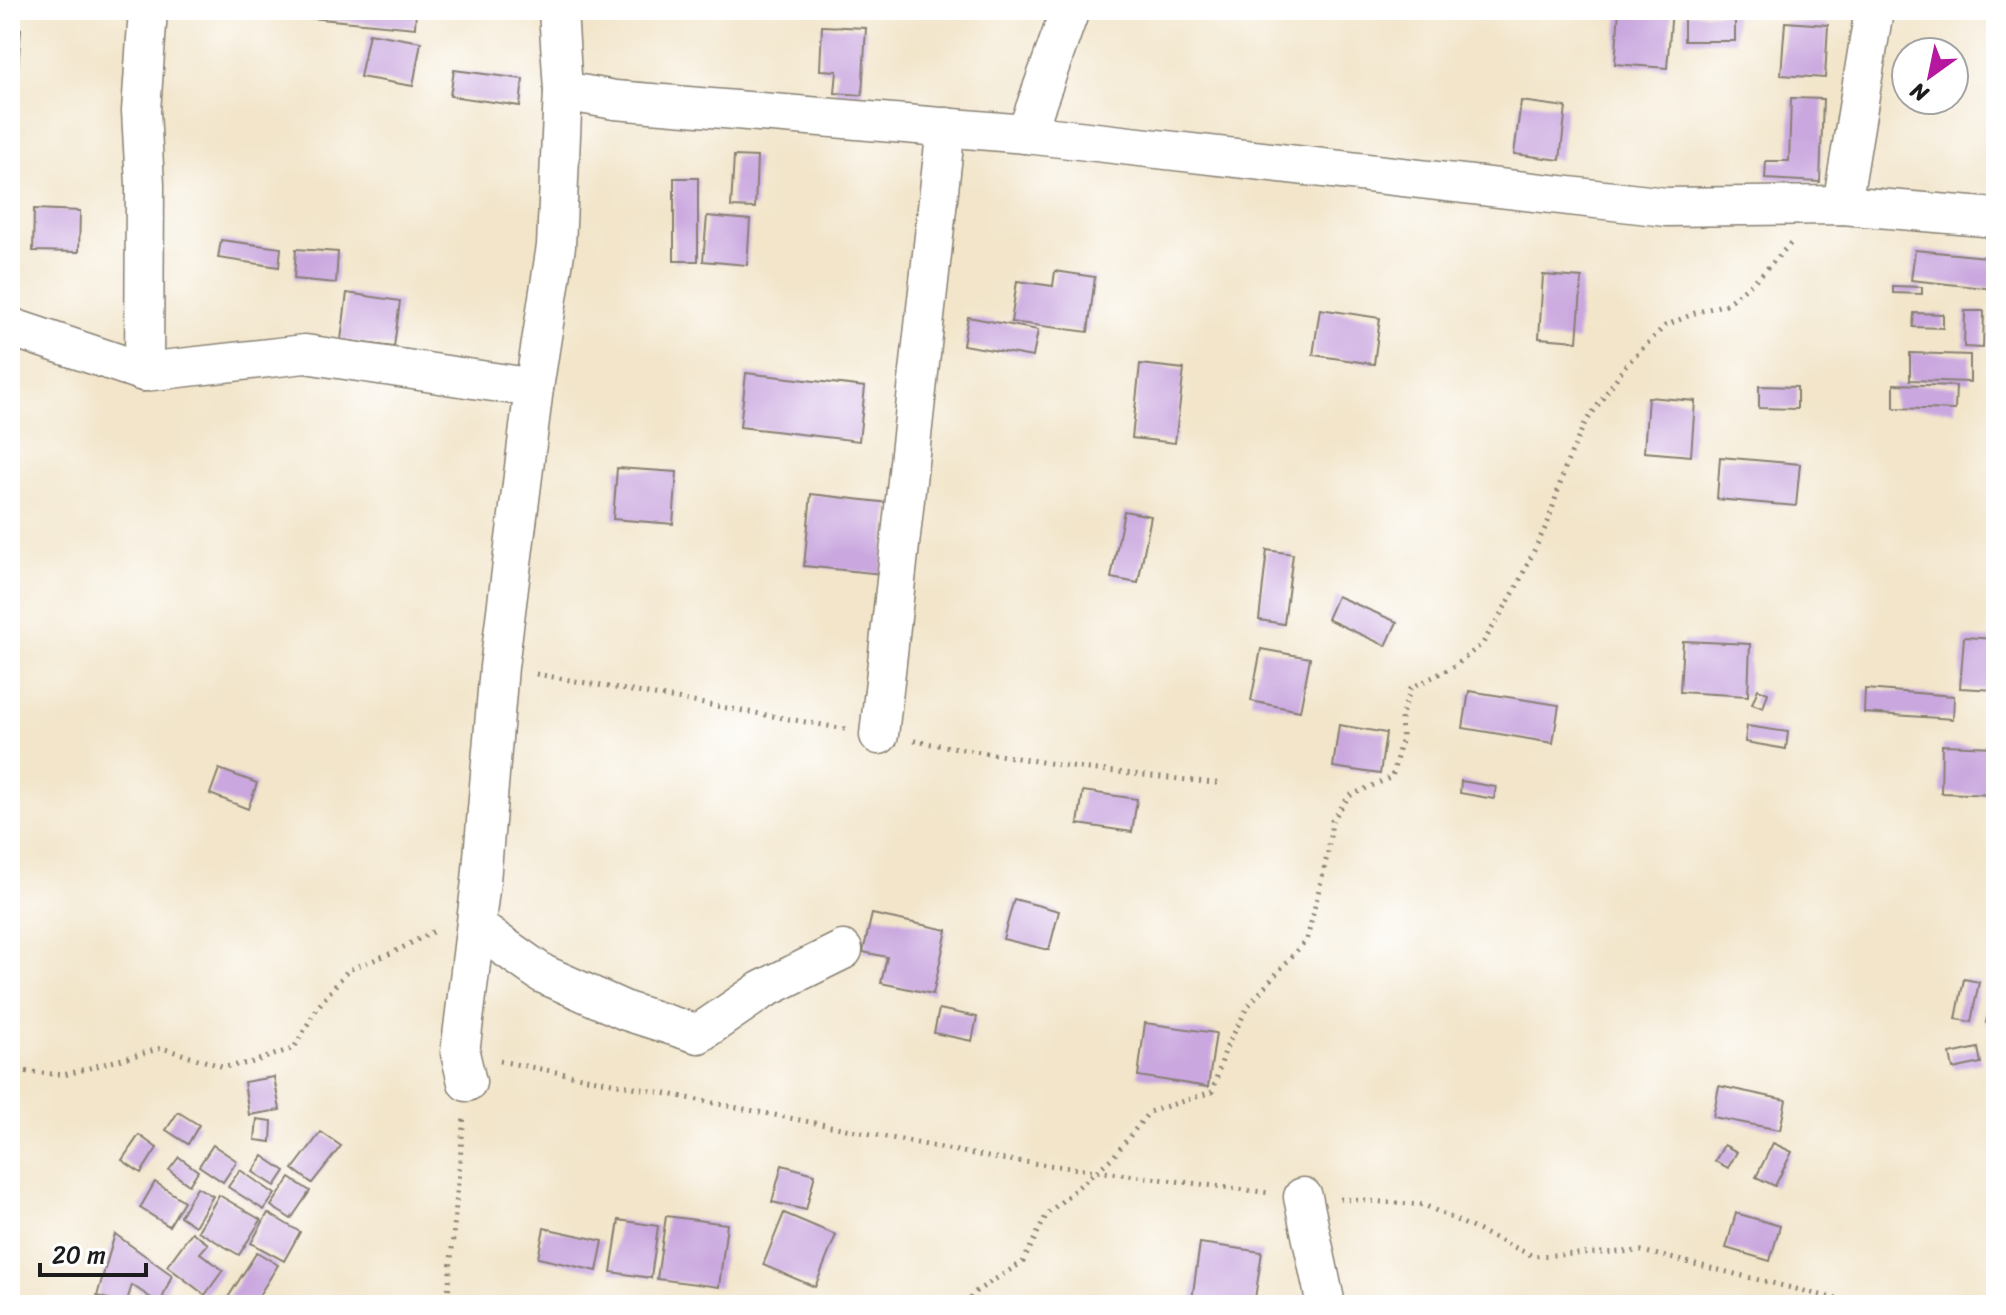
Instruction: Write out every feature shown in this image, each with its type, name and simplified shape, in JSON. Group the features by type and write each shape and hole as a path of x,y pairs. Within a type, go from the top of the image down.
{"street":[{"path":"144,372 145,184 141,111 148,10"},
{"path":"464,1068 460,927 556,246 563,91 558,10"},
{"path":"1026,134 1070,10"},
{"path":"1842,205 1874,10"},
{"path":"563,91 615,100 1026,134 1666,207 1842,205 1996,218"},
{"path":"879,735 946,127"},
{"path":"10,327 144,372 305,354 534,388"},
{"path":"460,927 543,974 626,1011 698,1034 762,990 843,950"},
{"path":"1303,1197 1326,1305"}],"path":[{"path":"966,1305 975,1292 1023,1262 1047,1214 1114,1156 1149,1112 1212,1092 1226,1048 1249,1005 1307,939 1332,821 1349,796 1392,777 1402,737 1401,717 1411,688 1455,666 1483,643 1514,592 1548,522 1566,465 1584,425 1625,366 1665,326 1726,304 1760,276 1792,243"},
{"path":"10,1070 64,1075 162,1048 224,1067 250,1063 294,1048 317,1008 348,970 460,927"},
{"path":"447,1305 464,1068 993,1158 1303,1197 1424,1205 1533,1256 1642,1251 1861,1305"}],"building":[{"path":"274,10 309,10 308,19 273,17"},
{"path":"312,10 416,10 415,28 311,18"},
{"path":"1619,10 1672,10 1667,68 1615,64"},
{"path":"1684,13 1735,13 1735,41 1684,41"},
{"path":"1785,22 1828,25 1825,78 1781,75"},
{"path":"822,26 866,28 862,95 835,93 837,71 820,70"},
{"path":"10,28 21,29 16,94 10,93"},
{"path":"369,33 421,42 413,86 360,77"},
{"path":"454,70 523,79 520,106 450,96"},
{"path":"1791,98 1823,99 1820,182 1765,179 1766,161 1789,161"},
{"path":"1521,101 1566,107 1560,160 1514,154"},
{"path":"10,148 20,150 14,196 10,195"},
{"path":"734,156 757,157 755,208 731,207"},
{"path":"674,178 698,178 698,261 674,261"},
{"path":"34,209 80,211 79,252 33,251"},
{"path":"707,216 750,220 747,265 703,261"},
{"path":"221,240 281,248 279,267 218,258"},
{"path":"296,249 338,252 336,283 294,279"},
{"path":"1915,250 1996,258 1994,289 1911,280"},
{"path":"1055,271 1095,277 1088,332 1011,322 1017,281 1053,286"},
{"path":"1543,275 1582,278 1577,341 1539,338"},
{"path":"1893,286 1922,287 1922,294 1893,293"},
{"path":"347,293 400,301 394,347 341,340"},
{"path":"1320,309 1380,318 1374,364 1313,355"},
{"path":"1965,311 1984,311 1983,348 1964,347"},
{"path":"1914,313 1943,314 1943,328 1913,327"},
{"path":"968,317 1038,330 1033,357 963,345"},
{"path":"1910,353 1970,355 1970,382 1910,380"},
{"path":"1140,364 1184,369 1175,443 1132,438"},
{"path":"746,373 865,387 859,441 740,427"},
{"path":"1894,384 1956,386 1955,410 1894,408"},
{"path":"1759,386 1797,387 1797,409 1759,408"},
{"path":"1648,397 1695,401 1691,456 1644,452"},
{"path":"1720,457 1800,464 1796,506 1717,499"},
{"path":"617,468 677,472 673,524 613,519"},
{"path":"811,494 889,503 882,574 804,566"},
{"path":"1124,511 1151,516 1138,583 1111,578"},
{"path":"1267,550 1293,554 1284,624 1259,620"},
{"path":"1337,596 1397,622 1386,646 1327,619"},
{"path":"1964,637 1996,639 1996,690 1960,688"},
{"path":"1683,641 1750,644 1748,696 1680,692"},
{"path":"1261,649 1310,658 1300,711 1251,701"},
{"path":"1758,689 1768,693 1763,708 1752,704"},
{"path":"1865,689 1954,696 1953,719 1864,713"},
{"path":"1469,691 1559,705 1553,743 1463,728"},
{"path":"1339,725 1386,733 1380,774 1333,767"},
{"path":"1747,726 1788,732 1786,749 1745,742"},
{"path":"1942,745 1996,747 1996,795 1941,793"},
{"path":"219,769 257,783 248,809 210,794"},
{"path":"1461,781 1496,787 1494,799 1460,793"},
{"path":"1083,791 1137,799 1132,832 1078,824"},
{"path":"1014,899 1059,911 1049,950 1003,939"},
{"path":"872,914 947,930 933,994 881,983 887,957 863,952"},
{"path":"1964,979 1979,982 1971,1022 1956,1019"},
{"path":"939,1009 977,1017 972,1041 934,1033"},
{"path":"1988,1013 1996,1014 1996,1025 1986,1023"},
{"path":"1145,1023 1216,1033 1208,1087 1138,1076"},
{"path":"1978,1048 1981,1063 1953,1069 1950,1054"},
{"path":"274,1077 280,1110 249,1115 244,1082"},
{"path":"1719,1086 1786,1100 1780,1130 1713,1117"},
{"path":"178,1112 199,1125 188,1144 166,1130"},
{"path":"257,1119 272,1121 271,1142 255,1140"},
{"path":"321,1132 341,1146 312,1183 293,1169"},
{"path":"139,1135 157,1148 141,1173 122,1160"},
{"path":"1773,1143 1792,1152 1775,1186 1756,1177"},
{"path":"213,1145 237,1161 223,1182 199,1166"},
{"path":"1724,1145 1737,1152 1728,1168 1715,1161"},
{"path":"263,1156 285,1171 275,1186 253,1172"},
{"path":"179,1157 198,1171 189,1185 169,1170"},
{"path":"782,1165 815,1174 806,1210 772,1202"},
{"path":"240,1170 275,1194 264,1210 228,1187"},
{"path":"290,1178 310,1191 291,1219 271,1206"},
{"path":"155,1182 184,1201 169,1226 140,1208"},
{"path":"197,1187 213,1196 195,1226 180,1216"},
{"path":"219,1195 261,1220 239,1255 198,1231"},
{"path":"268,1213 300,1232 284,1261 251,1243"},
{"path":"784,1213 836,1235 815,1287 763,1265"},
{"path":"1736,1213 1780,1226 1770,1261 1726,1248"},
{"path":"666,1216 727,1224 719,1287 657,1279"},
{"path":"619,1220 658,1226 651,1278 611,1272"},
{"path":"544,1228 603,1241 597,1271 538,1258"},
{"path":"192,1232 208,1244 200,1253 223,1270 205,1295 167,1266"},
{"path":"115,1234 172,1275 160,1304 132,1285 126,1304 97,1296"},
{"path":"1200,1243 1262,1252 1254,1305 1192,1300"},
{"path":"257,1252 278,1265 253,1305 236,1305 227,1299"}]}
